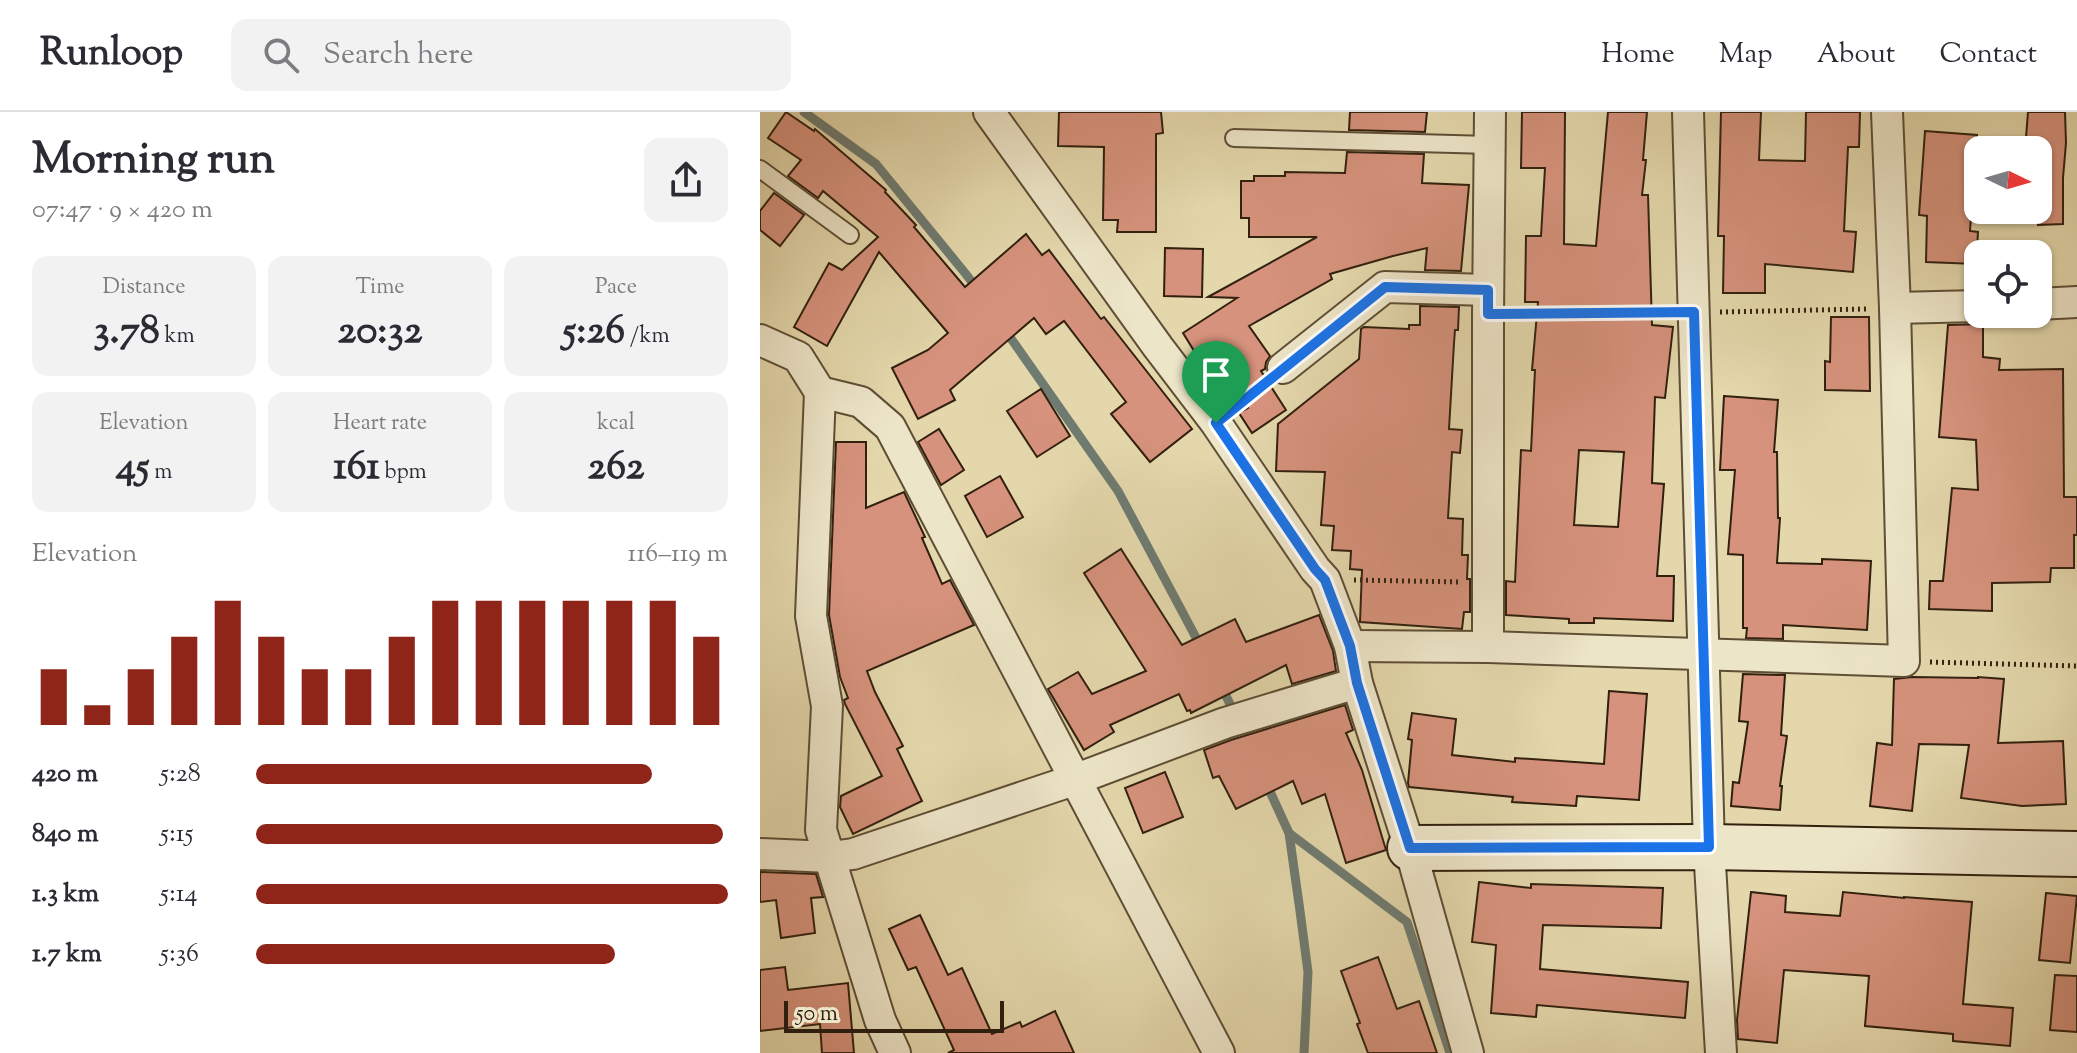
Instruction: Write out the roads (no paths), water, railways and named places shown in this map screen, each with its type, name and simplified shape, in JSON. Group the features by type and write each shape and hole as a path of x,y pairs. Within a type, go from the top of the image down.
{"street":[{"path":"989,112 1216,423 1325,580 1350,646 1357,683 1410,848 1468,1053"},
{"path":"1488,647 1490,112"},
{"path":"1688,112 1709,847 1721,1053"},
{"path":"1350,646 1488,647 1904,661 1887,112"},
{"path":"1283,368 1385,287 1488,302"},
{"path":"2052,303 2077,302"},
{"path":"1895,308 1964,306"},
{"path":"760,340 798,357 820,392 811,616 827,706 821,830 880,1020 895,1053"},
{"path":"820,392 861,402 890,427 1219,1053"},
{"path":"760,854 830,857 853,854 1074,780 1225,723 1357,683"},
{"path":"1410,848 1709,847 2077,854"}],"lane":[{"path":"1234,138 1490,145"},
{"path":"760,169 850,235"}],"waterway":[{"path":"804,112 876,164 979,291"},
{"path":"1005,330 1118,491 1201,647"},
{"path":"1221,685 1235,715"},
{"path":"1266,783 1289,833 1300,911 1308,972 1304,1053"},
{"path":"1289,833 1407,922 1450,1053"}]}
